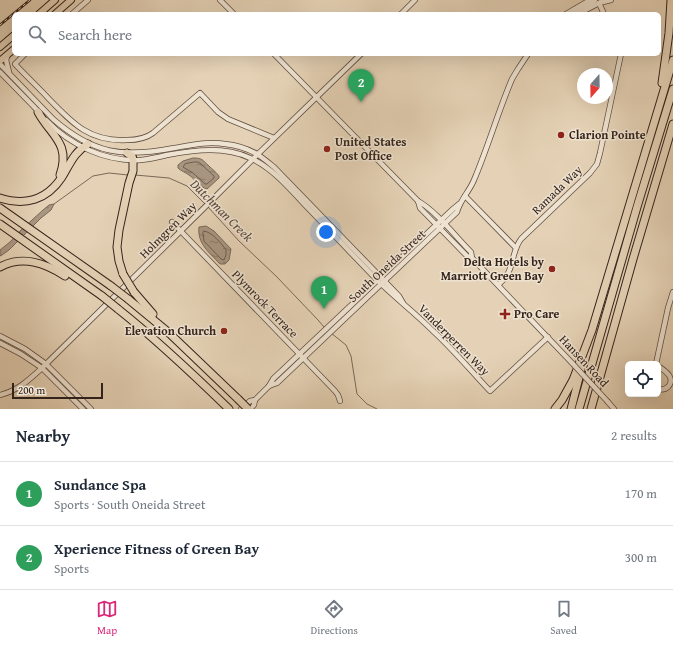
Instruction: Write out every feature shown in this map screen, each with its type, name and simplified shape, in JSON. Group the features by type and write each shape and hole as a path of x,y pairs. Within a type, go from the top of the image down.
{"highway":[{"path":"648,142 648,136 658,100 666,62 670,2"},
{"path":"555,409 574,380 592,330 673,60"},
{"path":"579,409 673,89"},
{"path":"38,112 57,137 62,149 63,167 60,176 53,187"},
{"path":"591,409 633,258 673,124"},
{"path":"663,159 673,142"},
{"path":"0,198 26,201 40,198 58,184 75,154 85,145"},
{"path":"128,153 136,160 129,183 117,241 119,261 123,274 134,292 168,332"},
{"path":"0,208 128,299 168,332 249,409"},
{"path":"0,224 100,297"},
{"path":"0,267 9,263 30,261 60,272 117,308 142,328 228,409"},
{"path":"571,409 592,330"}],"main road":[{"path":"41,12 55,0"},
{"path":"56,12 71,0"},
{"path":"0,47 12,37"},
{"path":"0,61 12,51"}],"street":[{"path":"74,12 88,0"},
{"path":"220,0 232,12"},
{"path":"403,12 415,0"},
{"path":"569,12 590,0"},
{"path":"576,12 599,1 611,0"},
{"path":"581,12 599,1"},
{"path":"599,1 603,12"},
{"path":"8,54 6,60 9,73"},
{"path":"23,56 15,64 70,120 84,130 98,137 122,141 146,138 153,134 200,93 218,112 228,119 274,138"},
{"name":"Hansen Road","path":"276,56 418,201 441,220 471,252 472,258"},
{"name":"Holmgren Way","path":"0,396 25,384 42,368 257,154 359,56"},
{"name":"South Oneida Street","path":"301,356 323,331 459,204 474,180 510,84 527,56"},
{"name":"Ramada Way","path":"498,285 504,280 516,248 525,235 590,173 597,164 621,56"},
{"name":"Vanderperren Way","path":"0,64 53,119 94,152 108,157 136,160 203,149 236,153 253,159 277,176 383,283 400,297 403,303 432,330 490,391 548,337"},
{"name":"Vanderperren Way","path":"0,72 58,132 69,139 85,145 139,154 202,143 213,143 226,144 257,154 274,167 379,279"},
{"path":"465,196 516,248"},
{"name":"Hansen Road","path":"418,201 420,208 436,225 467,256 472,258 548,337 614,409"},
{"name":"South Oneida Street","path":"249,409 254,405 255,400 269,386 273,379 327,336 445,225 457,212 459,204"},
{"name":"Plymrock Terrace","path":"172,222 338,394 340,401"},
{"path":"657,361 673,292"},
{"path":"0,336 25,349 46,364 91,409"},
{"path":"0,343 21,354 42,368 83,409"},
{"path":"661,368 669,374 671,384 666,389 661,390"},
{"name":"South Oneida Street","path":"241,409 250,400 255,400"}],"water":[{"path":"199,158 202,160 219,176 219,178 207,189 202,187 178,168 178,165 183,161"},
{"path":"54,204 51,210 9,250 0,256 0,250 43,210 49,205"},
{"path":"206,226 214,231 231,249 229,260 225,264 220,264 208,252 202,243 199,227"}],"waterway":[{"name":"Dutchman Creek","path":"54,204 93,176 109,173 128,175"},
{"name":"Dutchman Creek","path":"135,175 169,178 187,186 206,205"},
{"name":"Dutchman Creek","path":"208,207 239,241 277,277 324,327"},
{"name":"Dutchman Creek","path":"331,333 346,345 351,356 357,394 367,404 377,409"}],"railway":[{"path":"16,12 30,0"},
{"path":"0,25 12,15"}],"place":[{"name":"Xperience Fitness of Green Bay","path":"361,102"},
{"name":"Clarion Pointe","path":"561,135"},
{"name":"United States Post Office","path":"327,149"},
{"name":"Delta Hotels by Marriott Green Bay","path":"552,269"},
{"name":"Sundance Spa","path":"324,309"},
{"name":"Pro Care","path":"505,314"},
{"name":"Elevation Church","path":"224,331"}]}
